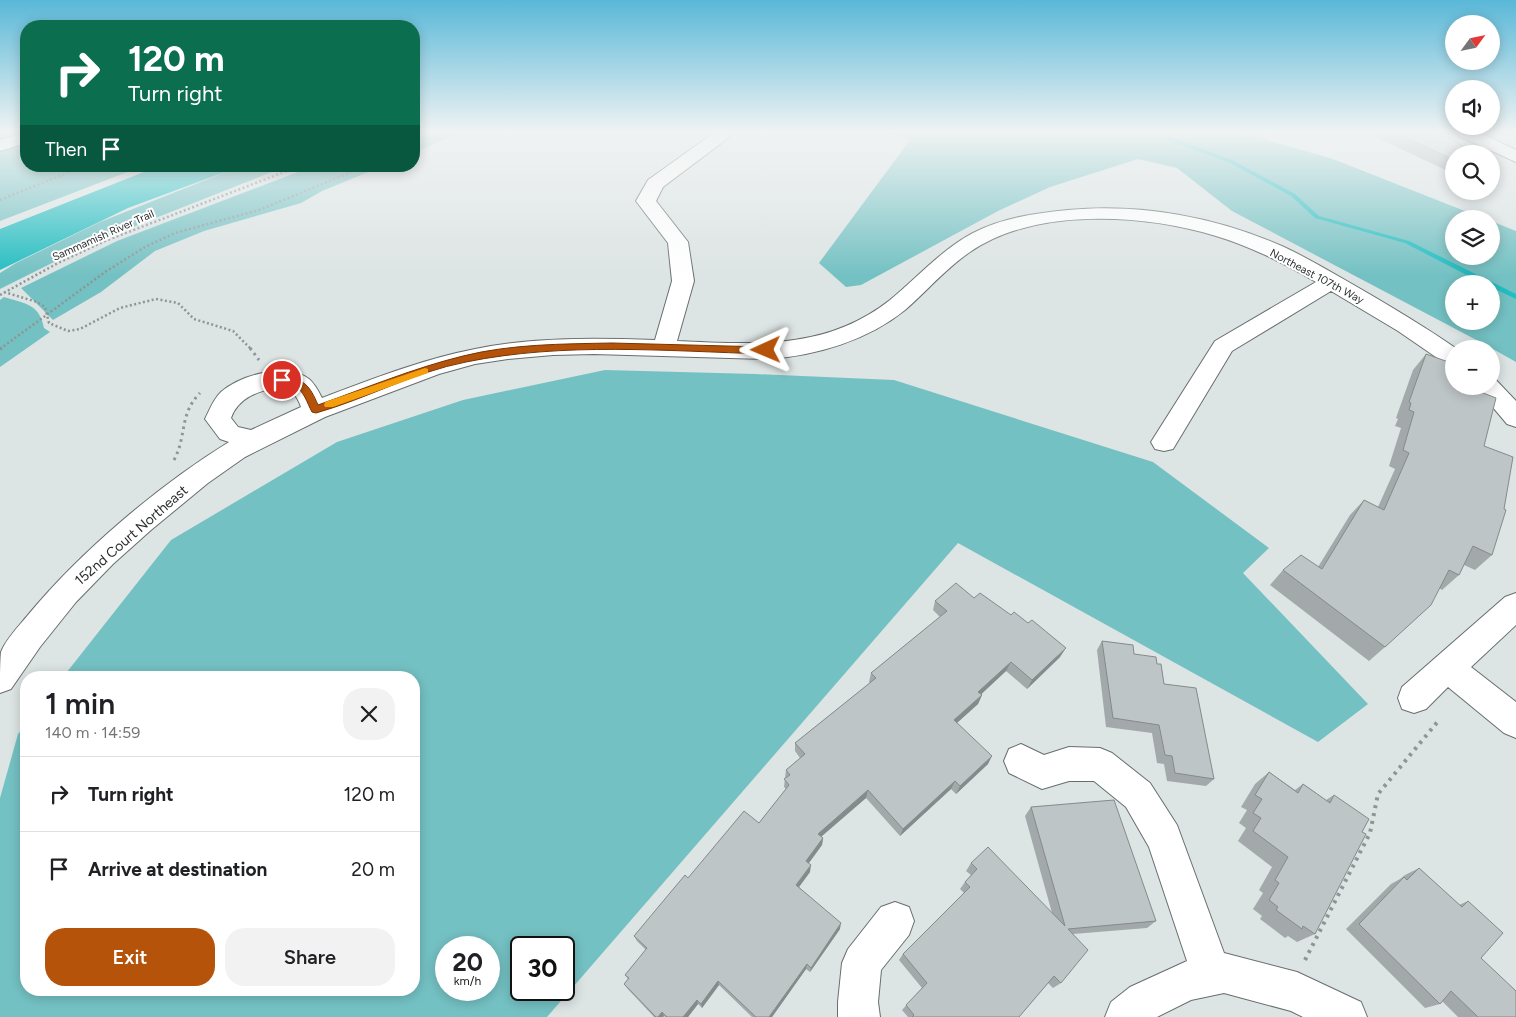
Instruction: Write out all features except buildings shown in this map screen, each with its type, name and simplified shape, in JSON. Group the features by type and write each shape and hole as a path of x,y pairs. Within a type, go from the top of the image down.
{"street":[{"path":"661,179 655,184 646,201 678,242 683,281 664,348"},
{"name":"152nd Court Northeast","path":"0,679 34,631 76,582 156,509 210,468 252,440 316,410 415,374 465,359 554,347 783,350 820,342 876,320 894,307 952,255 987,233 1041,219 1071,214 1139,216"},
{"name":"Northeast 107th Way","path":"1139,216 1192,224 1241,238 1277,252 1418,332 1445,352"},
{"path":"1164,442 1223,346 1242,332 1332,282"},
{"path":"252,440 229,434 218,419 224,404 243,388 270,379 294,381 307,392 316,410"},
{"path":"1497,395 1516,418"},
{"path":"1414,698 1516,606"},
{"path":"1448,668 1516,722"},
{"path":"1021,762 1042,772 1069,764 1100,765 1138,795 1164,838 1218,975"},
{"path":"859,1017 858,1002 862,963 895,921"},
{"path":"1126,1017 1144,1001 1188,981 1218,975 1297,992 1346,1017"}],"path":[{"path":"0,200 51,179"},
{"name":"Sammamish River Trail","path":"0,295 58,263 105,242 265,179"},
{"path":"0,349 46,314 145,247 168,236 208,223 259,210 333,179"},
{"path":"4,292 37,302 45,307 49,323 68,331 80,329 120,308 138,302 156,299 178,303 194,319 233,331 246,342 260,362 252,365"},
{"path":"172,462 176,456 184,415 195,397 207,388"},
{"path":"1304,961 1370,833 1378,794 1439,720"}],"shaded area":[{"path":"0,179 108,179 0,221"},
{"path":"125,179 205,179 128,208 0,270 0,229"},
{"path":"207,179 253,179 90,244 0,289 0,273 16,263 100,222"},
{"path":"279,179 350,179 322,191 301,203 204,231 155,251 101,292 53,320 21,288 117,241"},
{"path":"881,179 1074,179 1050,187 998,211 861,285 846,287 819,263"},
{"path":"1192,179 1385,179 1462,210 1445,210 1445,265 1500,265 1500,225 1516,231 1516,362 1500,353 1500,340 1476,340 1457,330 1500,330 1500,275 1445,275 1445,323 1232,211"},
{"path":"4,297 25,303 35,309 42,320 44,328 50,332 0,367 0,300"},
{"path":"605,370 894,380 1153,462 1269,548 1243,573 1368,704 1318,742 958,543 575,985 575,936 510,936 510,1001 561,1001 547,1017 0,1017 0,798 20,732 20,996 420,996 420,671 68,671 171,540 337,442 463,400"}],"waterway":[{"path":"1264,179 1293,195 1317,217 1407,242 1472,275"},
{"path":"1500,289 1516,297"}],"slow traffic":[{"path":"329,405 425,371"}],"route":[{"path":"282,380 294,381 307,392 316,410 415,374 465,359 511,352 554,347 766,350"}]}
